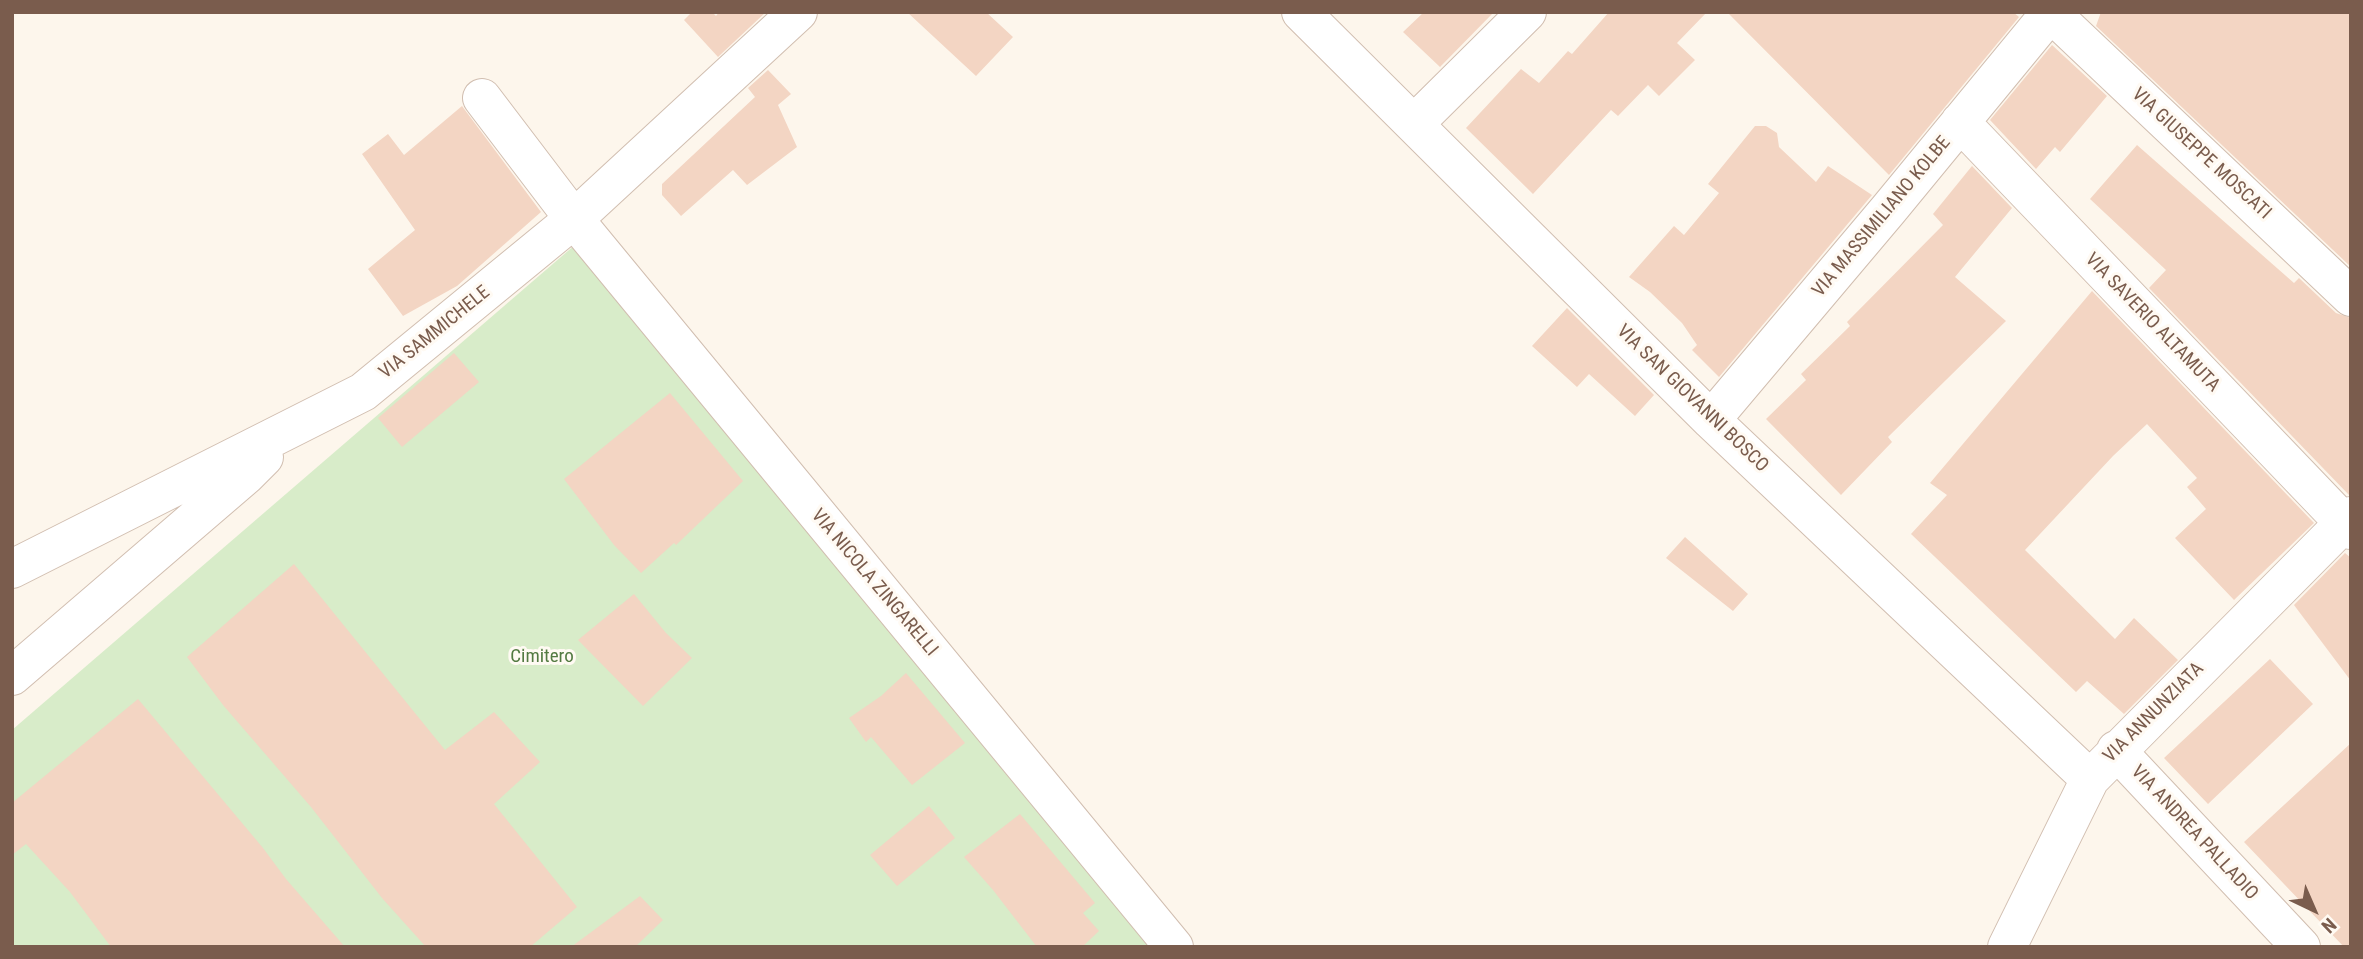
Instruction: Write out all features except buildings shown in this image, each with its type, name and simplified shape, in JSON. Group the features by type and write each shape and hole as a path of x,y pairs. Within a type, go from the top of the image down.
{"street":[{"name":"VIA SAMMICHELE","path":"12,569 363,392 573,219 798,12"},
{"name":"VIA SAN GIOVANNI BOSCO","path":"1301,12 1711,420 2090,779"},
{"path":"1415,123 1527,12"},
{"name":"VIA MASSIMILIANO KOLBE","path":"1711,420 2051,12"},
{"name":"VIA GIUSEPPE MOSCATI","path":"2051,12 2351,297"},
{"name":"VIA NICOLA ZINGARELLI","path":"482,98 573,219 1174,947"},
{"name":"VIA SAVERIO ALTAMUTA","path":"1960,122 2348,523"},
{"path":"12,676 246,475 289,431"},
{"name":"VIA ANNUNZIATA","path":"2007,947 2090,779 2116,750 2348,523"},
{"path":"12,650 85,612"},
{"name":"VIA ANDREA PALLADIO","path":"2116,750 2301,947"}],"green space":[{"name":"Cimitero","path":"576,244 1158,947 12,947 12,730"}]}
